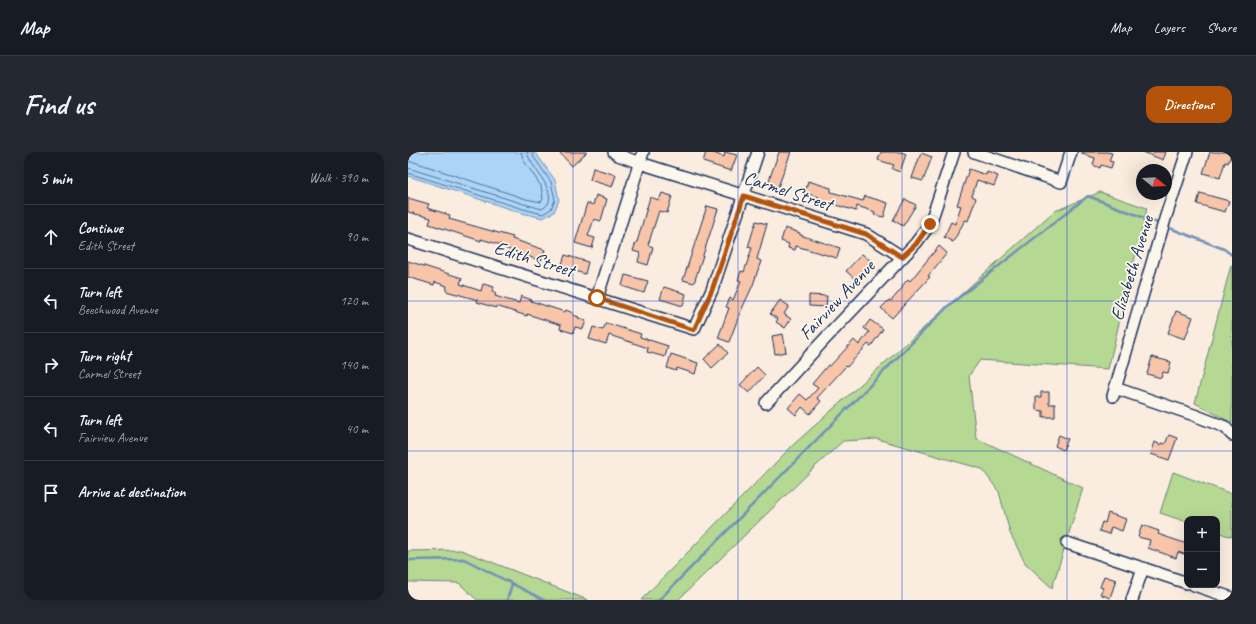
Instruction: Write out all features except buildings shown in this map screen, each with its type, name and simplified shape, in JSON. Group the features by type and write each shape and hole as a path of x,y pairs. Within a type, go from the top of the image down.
{"street":[{"name":"Carmel Street","path":"614,152 618,155 642,157 744,196 866,234 902,257"},
{"path":"744,196 758,152"},
{"name":"Fairview Avenue","path":"766,403 902,257 916,244 930,224 954,152"},
{"path":"974,152 1061,182 1071,152"},
{"name":"Elizabeth Avenue","path":"1187,152 1161,232 1114,392 1200,417 1226,427 1232,435"},
{"path":"597,298 642,157"},
{"name":"Edith Street","path":"408,239 694,330 712,290 744,196"},
{"path":"1067,543 1184,581"},
{"path":"1132,600 1143,568"},
{"path":"1203,588 1232,598"}],"green space":[{"path":"1100,192 1147,208 1108,369 980,360 969,376 976,438 1083,488 1052,588 1025,563 1010,533 999,492 982,469 877,439 843,441 678,600 641,600 793,445 1053,212"},
{"path":"1232,265 1232,423 1195,403"},
{"path":"1173,472 1232,494 1232,537 1220,533 1220,516 1184,516 1184,521 1160,513"},
{"path":"461,550 588,600 477,600 459,583 408,582 408,551"}],"water":[{"path":"408,152 535,152 555,180 559,200 554,212 543,218 522,213 408,176"}],"waterway":[{"path":"659,600 948,306 1088,196 1160,224"},
{"path":"1167,227 1224,249 1232,255"},
{"path":"408,560 464,559 544,600"},
{"path":"507,600 512,584"}],"route":[{"path":"597,298 694,330 712,290 744,196 866,234 902,257 916,244 930,224"}]}
